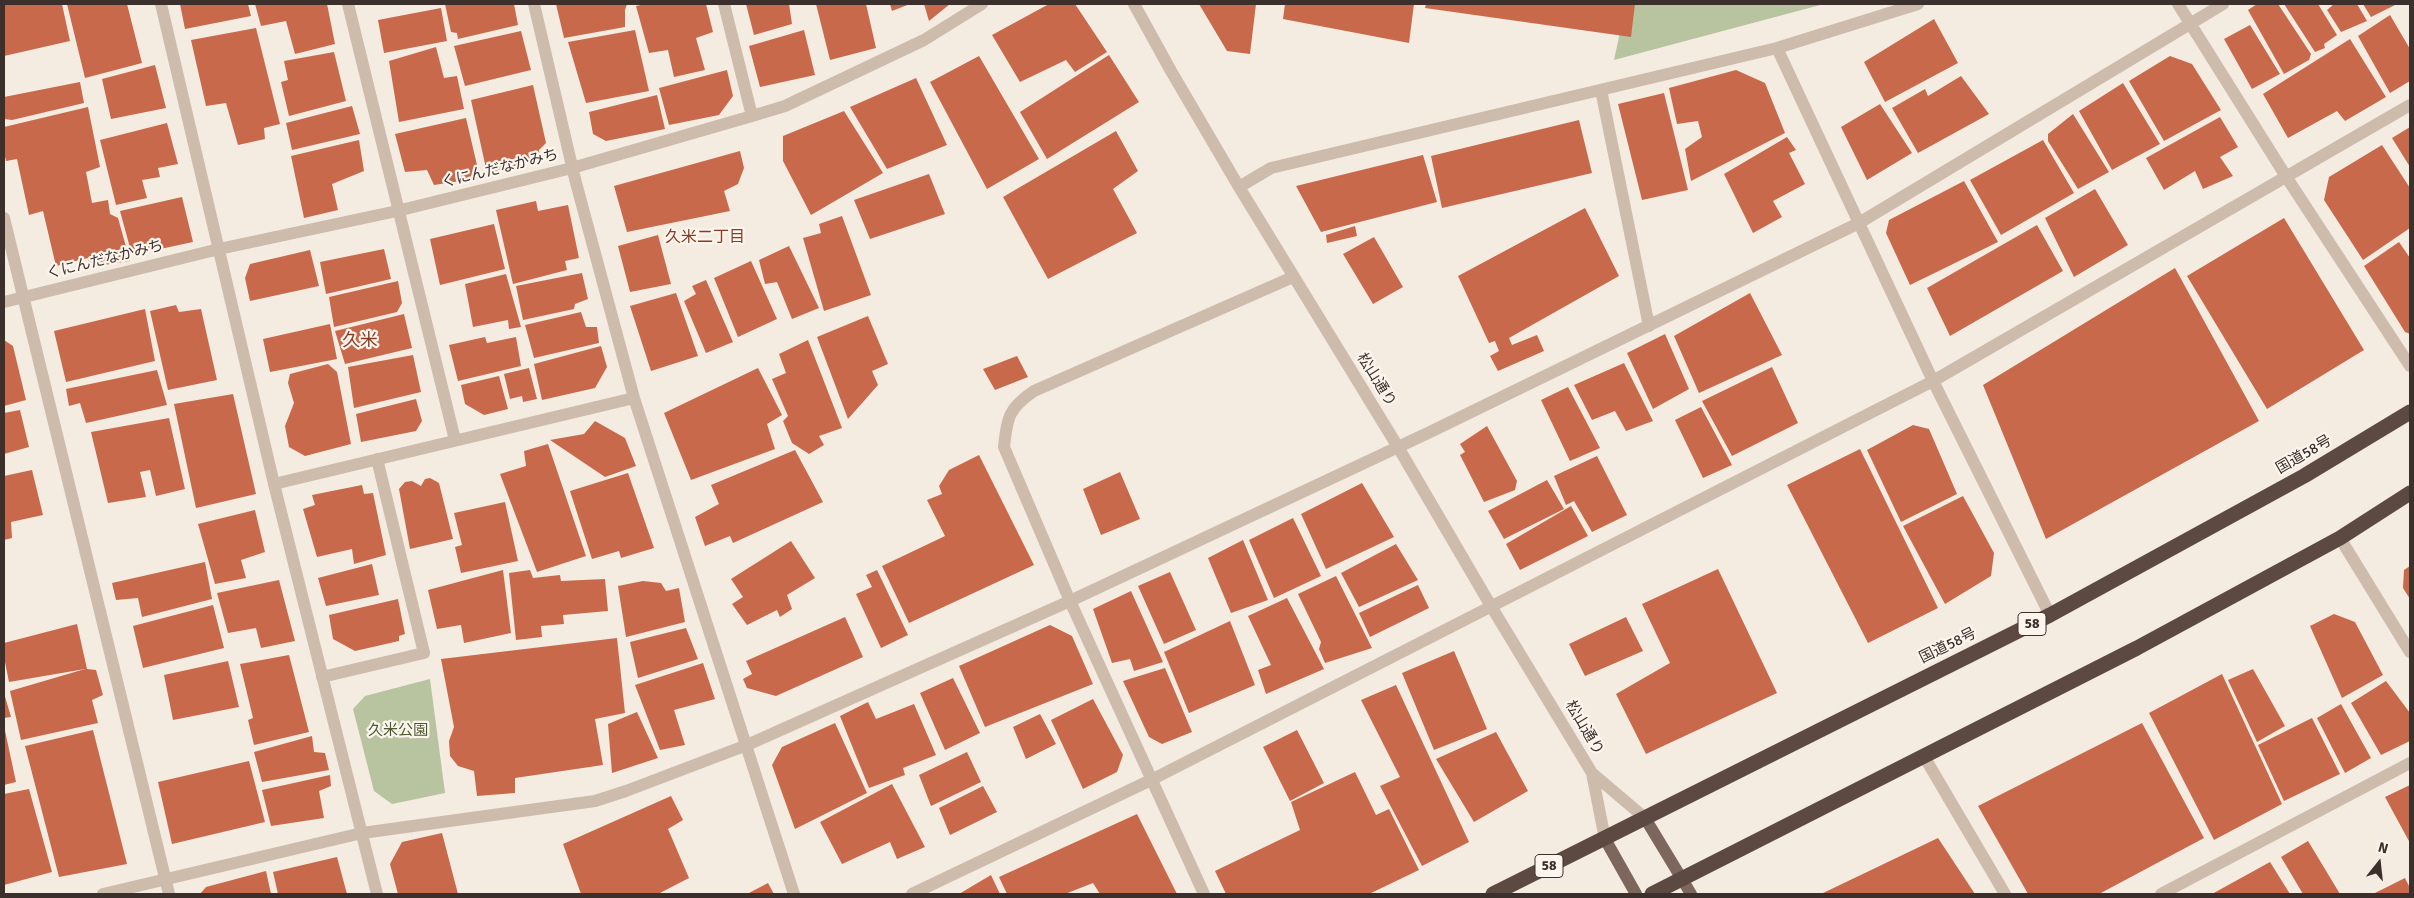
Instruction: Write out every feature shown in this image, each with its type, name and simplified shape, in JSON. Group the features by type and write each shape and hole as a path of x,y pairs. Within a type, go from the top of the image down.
{"highway":[{"name":"国道58号","path":"1493,894 2050,615 2304,476 2410,412"},
{"path":"1652,894 1925,758 2138,648 2340,538 2410,493"}],"main road":[{"path":"1645,818 1691,894"},
{"path":"1605,838 1636,894"}],"street":[{"path":"161,4 274,484 377,894"},
{"path":"348,4 397,211 455,440"},
{"path":"534,4 572,168 634,398 794,894"},
{"path":"724,4 752,116"},
{"name":"くにんだなかみち","path":"4,302 219,249 397,211 572,168 752,116 784,106 924,40 982,4"},
{"name":"松山通り","path":"1134,4 1239,187 1398,448 1592,773"},
{"path":"1239,187 1271,168 1776,48 1918,4"},
{"path":"2178,4 2287,178 2410,366"},
{"path":"103,894 362,833 595,801 747,745 1070,601 1398,448 1859,223 2224,4"},
{"path":"1776,48 1933,381 2050,615"},
{"path":"1601,90 1648,326"},
{"path":"912,894 1151,780 1933,381 2287,178 2410,105"},
{"path":"4,218 169,894"},
{"path":"1204,894 1070,601 1004,447 1006,424 1016,404 1034,391 1293,277"},
{"path":"274,484 634,398"},
{"path":"322,677 424,652 377,459"},
{"path":"2340,538 2410,652"},
{"path":"1925,758 2005,894"},
{"path":"2161,894 2410,763"},
{"path":"1592,773 1645,818"},
{"path":"1592,773 1605,838"}],"green space":[{"path":"1626,4 1824,4 1614,60"},
{"name":"久米公園","path":"430,679 445,793 392,804 374,791 353,709 365,696"}],"building":[{"path":"4,4 62,4 70,41 4,56"},
{"path":"67,4 127,4 142,63 85,78"},
{"path":"180,4 248,4 251,16 185,29"},
{"path":"255,4 327,4 335,44 295,54 286,21 261,26"},
{"path":"445,4 514,4 518,25 458,39 457,33 451,32"},
{"path":"556,4 627,4 625,27 564,38"},
{"path":"645,4 706,4 713,32 696,38 705,70 674,77 668,50 649,53 636,6"},
{"path":"746,4 789,4 792,24 754,35"},
{"path":"816,4 866,4 876,48 830,60"},
{"path":"890,4 910,4 892,11"},
{"path":"924,4 950,4 929,21"},
{"path":"1049,4 1075,4 1107,52 1075,72 1066,60 1020,82 992,35"},
{"path":"1199,4 1256,4 1250,54 1227,51"},
{"path":"1285,4 1414,4 1409,43 1283,19"},
{"path":"1426,4 1635,4 1631,37 1425,8"},
{"path":"2257,4 2278,4 2311,54 2309,60 2284,74 2248,10"},
{"path":"2284,4 2318,4 2337,35 2324,44 2325,48 2315,52"},
{"path":"2334,4 2357,4 2367,21 2341,32 2327,10"},
{"path":"2363,4 2397,4 2371,17"},
{"path":"441,8 447,41 384,53 378,20"},
{"path":"2390,15 2410,49 2410,81 2390,93 2358,36"},
{"path":"1934,19 1958,63 1885,102 1864,62"},
{"path":"2250,25 2280,74 2252,89 2224,39"},
{"path":"256,28 280,124 264,128 265,139 238,145 226,103 206,106 191,40"},
{"path":"635,30 649,91 586,103 568,42"},
{"path":"804,30 815,75 760,87 749,46"},
{"path":"521,31 531,70 465,86 454,46"},
{"path":"2350,39 2386,97 2345,121 2337,111 2288,138 2263,94"},
{"path":"436,47 444,78 457,76 464,109 399,122 389,61"},
{"path":"334,52 346,101 289,116 281,82 288,80 284,61"},
{"path":"1109,55 1139,102 1047,159 1020,112"},
{"path":"979,56 1039,159 987,189 930,82"},
{"path":"2170,56 2192,64 2221,110 2164,141 2129,81"},
{"path":"155,65 166,108 111,119 102,79"},
{"path":"727,70 733,96 719,115 669,125 659,88"},
{"path":"1736,70 1765,83 1785,133 1691,181 1685,149 1702,137 1698,121 1677,124 1669,88"},
{"path":"1961,76 1989,114 1918,153 1892,108 1925,89 1928,96"},
{"path":"916,78 947,145 887,169 850,107"},
{"path":"80,82 84,103 12,120 4,119 4,97"},
{"path":"2123,83 2160,144 2112,170 2079,111"},
{"path":"533,85 546,143 539,150 540,160 487,173 471,100"},
{"path":"1664,93 1688,190 1642,200 1618,104"},
{"path":"657,95 665,129 606,141 593,134 589,112"},
{"path":"1880,104 1912,153 1867,180 1841,127"},
{"path":"352,106 360,134 292,150 286,123"},
{"path":"88,107 100,167 86,172 92,203 108,200 110,214 118,218 130,261 90,267 88,258 56,266 43,211 29,215 17,159 6,161 4,127"},
{"path":"844,111 883,173 811,215 783,161 783,136"},
{"path":"2073,114 2109,172 2078,189 2048,141 2048,134"},
{"path":"2220,117 2238,147 2220,157 2233,176 2203,189 2195,171 2164,190 2146,158"},
{"path":"466,118 480,178 434,185 427,170 405,172 395,134"},
{"path":"1579,120 1592,173 1442,208 1431,156"},
{"path":"167,123 178,164 158,168 160,177 142,180 147,198 116,205 100,140"},
{"path":"2410,127 2410,167 2392,138"},
{"path":"1116,131 1138,171 1113,189 1137,233 1048,279 1003,197"},
{"path":"1787,137 1796,150 1789,153 1805,184 1773,201 1782,217 1753,233 1724,174"},
{"path":"359,140 364,171 332,184 338,210 304,218 291,156"},
{"path":"2043,140 2074,193 2001,235 1970,180"},
{"path":"2382,145 2410,188 2410,228 2363,260 2324,200 2329,177"},
{"path":"740,151 744,168 738,184 724,191 730,211 627,232 614,186"},
{"path":"1423,155 1437,202 1321,232 1296,186"},
{"path":"929,174 945,214 870,239 854,200"},
{"path":"1964,181 1998,242 1910,285 1886,233 1889,220"},
{"path":"2095,189 2128,245 2074,277 2045,218"},
{"path":"182,197 193,242 132,255 120,211"},
{"path":"536,201 538,211 568,205 579,258 565,261 567,270 513,284 496,210"},
{"path":"1585,208 1619,276 1509,338 1512,345 1537,335 1544,351 1498,371 1490,356 1499,351 1495,341 1489,343 1458,276"},
{"path":"842,216 871,295 824,311 803,238 821,233 819,224"},
{"path":"2284,218 2364,350 2267,409 2187,276"},
{"path":"494,224 505,269 440,285 430,239"},
{"path":"2037,225 2063,271 1950,336 1927,288"},
{"path":"1355,226 1357,236 1327,243 1326,235"},
{"path":"658,235 671,284 630,292 618,246"},
{"path":"1374,237 1403,287 1373,304 1343,254"},
{"path":"2399,242 2410,258 2410,334 2405,332 2364,266"},
{"path":"789,246 819,308 792,319 777,282 765,284 759,260"},
{"path":"384,249 391,279 326,294 320,262"},
{"path":"310,250 319,286 250,301 245,278 250,264"},
{"path":"751,261 777,319 738,337 714,278"},
{"path":"2175,268 2259,421 2046,539 1983,385"},
{"path":"582,273 588,299 575,304 574,309 523,320 516,286"},
{"path":"506,274 521,327 509,329 508,320 473,327 465,284"},
{"path":"706,280 733,342 706,353 684,301 696,294 692,286"},
{"path":"398,281 402,303 397,312 334,327 329,297"},
{"path":"676,293 698,356 651,371 630,306"},
{"path":"1750,293 1782,355 1699,393 1674,336"},
{"path":"176,305 179,312 201,309 217,380 168,390 150,311"},
{"path":"145,309 155,361 66,382 54,331"},
{"path":"581,312 586,327 597,327 599,343 534,358 525,325"},
{"path":"404,314 412,348 345,364 335,331"},
{"path":"868,316 888,364 872,371 878,385 848,419 817,337"},
{"path":"330,324 337,359 270,372 263,339"},
{"path":"1665,334 1689,389 1653,409 1627,353"},
{"path":"485,337 487,343 516,337 521,366 458,381 449,345"},
{"path":"4,340 13,346 26,400 4,406"},
{"path":"808,340 842,428 819,436 824,445 809,454 792,443 783,421 788,416 772,379 786,373 779,354"},
{"path":"601,346 607,367 595,388 542,400 534,364"},
{"path":"413,355 421,392 354,408 348,367"},
{"path":"1017,356 1028,377 995,390 983,369"},
{"path":"1624,363 1653,421 1626,431 1615,411 1592,420 1574,385"},
{"path":"328,364 337,372 351,444 305,456 289,447 285,426 294,403 288,383 290,374"},
{"path":"1772,367 1798,423 1732,456 1702,401"},
{"path":"529,368 537,399 523,402 522,396 510,399 504,374"},
{"path":"758,368 782,415 767,424 775,449 691,480 664,413"},
{"path":"157,370 167,405 86,423 80,403 69,406 66,389"},
{"path":"499,376 508,409 484,415 465,404 461,385"},
{"path":"1568,387 1600,448 1570,461 1541,400"},
{"path":"233,394 256,494 196,508 174,404"},
{"path":"416,399 422,421 416,431 361,442 356,414"},
{"path":"1701,407 1732,465 1703,478 1675,420"},
{"path":"20,410 29,447 4,454 4,413"},
{"path":"169,418 185,489 156,496 150,470 140,472 146,497 108,503 91,432"},
{"path":"595,421 625,438 636,466 605,477 550,440 584,434"},
{"path":"1913,425 1929,429 1957,494 1901,522 1867,450"},
{"path":"1487,426 1517,481 1515,490 1484,502 1460,455 1465,452 1460,444"},
{"path":"548,444 586,556 537,572 500,474 526,466 524,451"},
{"path":"1860,449 1938,608 1868,643 1787,485"},
{"path":"795,450 823,502 733,543 730,536 705,546 695,517 719,504 711,485"},
{"path":"979,455 1034,565 909,623 882,566 945,536 927,500 942,494 939,486 949,470"},
{"path":"1597,456 1627,515 1592,532 1574,501 1566,505 1554,476"},
{"path":"32,470 43,515 11,522 12,538 4,540 4,476"},
{"path":"1120,472 1140,519 1101,535 1083,489"},
{"path":"628,473 654,548 621,558 619,551 592,559 570,491"},
{"path":"430,478 439,483 453,539 410,549 399,489 405,482 412,481 421,486 425,479"},
{"path":"1547,480 1564,509 1504,539 1488,511"},
{"path":"1362,483 1394,537 1326,569 1301,514"},
{"path":"362,485 364,494 373,493 386,555 354,564 352,549 317,557 303,509 315,505 312,495"},
{"path":"1963,496 1994,553 1991,576 1945,604 1903,526"},
{"path":"505,502 518,561 461,573 455,547 462,545 454,513"},
{"path":"1571,506 1588,536 1520,570 1506,544"},
{"path":"255,510 265,552 241,560 246,578 215,584 198,524"},
{"path":"1293,518 1321,576 1274,598 1249,540"},
{"path":"1243,540 1268,600 1231,613 1208,558"},
{"path":"791,541 815,578 787,595 792,609 780,617 777,610 747,625 732,604 743,597 731,579"},
{"path":"1396,544 1418,580 1359,607 1341,573"},
{"path":"205,562 212,599 142,617 138,598 116,600 112,583"},
{"path":"372,564 379,595 326,606 318,578"},
{"path":"2410,566 2410,599 2403,588 2404,570"},
{"path":"1718,569 1777,693 1646,754 1616,694 1670,663 1642,604"},
{"path":"503,570 511,633 464,643 461,625 437,629 428,590"},
{"path":"530,570 533,578 560,575 561,581 605,579 608,611 563,615 564,624 541,626 542,637 516,640 509,573"},
{"path":"877,570 908,635 881,648 856,594 872,587 866,575"},
{"path":"1170,572 1196,630 1164,644 1138,586"},
{"path":"1336,576 1372,648 1325,663 1319,649 1321,642 1298,594"},
{"path":"279,580 295,641 261,648 256,628 228,633 217,593"},
{"path":"643,581 661,583 666,591 679,588 685,622 626,637 618,586"},
{"path":"1418,585 1429,608 1370,637 1359,613"},
{"path":"1131,591 1163,662 1134,671 1130,659 1112,663 1093,609"},
{"path":"1287,598 1324,669 1266,694 1258,670 1271,665 1248,616"},
{"path":"398,599 405,634 399,636 399,641 355,651 333,639 329,615"},
{"path":"213,605 224,648 143,668 133,626"},
{"path":"2334,614 2355,622 2383,675 2342,698 2310,626"},
{"path":"845,617 863,657 776,696 747,688 743,679 752,674 746,661"},
{"path":"1626,617 1643,651 1585,676 1569,644"},
{"path":"1230,621 1255,685 1189,713 1164,652"},
{"path":"77,624 87,669 96,670 103,695 92,700 98,723 21,740 10,691 85,669 9,682 4,657 4,643"},
{"path":"1050,625 1072,636 1093,684 985,727 959,666"},
{"path":"686,628 698,659 638,678 630,642"},
{"path":"617,638 625,713 595,719 603,765 515,778 515,793 477,796 474,771 458,766 450,756 449,741 454,727 441,659"},
{"path":"1454,651 1487,729 1434,750 1402,673"},
{"path":"289,655 309,732 254,745 248,720 253,718 240,664"},
{"path":"228,661 239,707 173,720 164,675"},
{"path":"703,663 715,699 674,710 685,745 660,750 635,685"},
{"path":"1165,668 1192,732 1162,744 1149,737 1123,681"},
{"path":"2253,669 2285,726 2257,742 2228,680"},
{"path":"2222,674 2282,804 2214,840 2149,713"},
{"path":"953,678 980,733 945,750 920,693"},
{"path":"2386,681 2410,713 2410,741 2381,755 2351,703"},
{"path":"1396,685 1469,842 1422,866 1380,786 1400,777 1361,700"},
{"path":"4,693 11,717 4,718"},
{"path":"1093,699 1123,755 1117,772 1083,789 1051,720"},
{"path":"868,702 876,719 914,704 936,755 903,768 905,775 869,788 840,716"},
{"path":"2341,704 2371,758 2345,773 2317,718"},
{"path":"637,712 658,758 612,773 608,724"},
{"path":"1040,714 1056,744 1026,759 1013,727"},
{"path":"2312,718 2340,774 2284,801 2258,745"},
{"path":"835,723 867,793 795,829 772,765 782,747"},
{"path":"2142,723 2204,838 2099,894 2028,894 1978,806"},
{"path":"4,726 16,782 4,785"},
{"path":"93,730 127,864 59,877 25,746"},
{"path":"1297,730 1324,783 1290,801 1263,747"},
{"path":"1496,732 1528,791 1474,822 1436,759"},
{"path":"312,736 314,752 325,753 329,770 262,782 254,752"},
{"path":"967,752 981,782 931,806 919,775"},
{"path":"249,761 265,822 172,844 158,782"},
{"path":"1355,772 1376,815 1389,809 1419,870 1369,894 1226,894 1215,871 1300,830 1291,802"},
{"path":"330,775 331,786 319,791 324,818 271,826 262,790"},
{"path":"892,784 925,847 897,859 890,842 842,864 820,822"},
{"path":"2410,785 2410,843 2385,797"},
{"path":"983,786 997,812 950,835 939,808"},
{"path":"29,789 52,872 4,885 4,794"},
{"path":"671,796 683,820 668,829 689,878 658,894 581,894 563,844"},
{"path":"1137,814 1177,894 1100,894 1093,883 1065,894 1007,894 999,877"},
{"path":"442,833 458,894 398,894 390,864 402,842"},
{"path":"1938,838 1975,894 1821,894"},
{"path":"2308,841 2340,894 2303,894 2281,857"},
{"path":"337,857 347,894 278,894 273,872"},
{"path":"2270,862 2290,894 2212,894"},
{"path":"266,871 271,894 200,894 206,887"},
{"path":"991,875 1000,894 959,894"},
{"path":"2405,878 2410,888 2410,894 2373,894"},
{"path":"768,883 774,894 747,894"}],"district":[{"name":"久米二丁目","path":"705,238"},
{"name":"久米","path":"360,341"}]}
